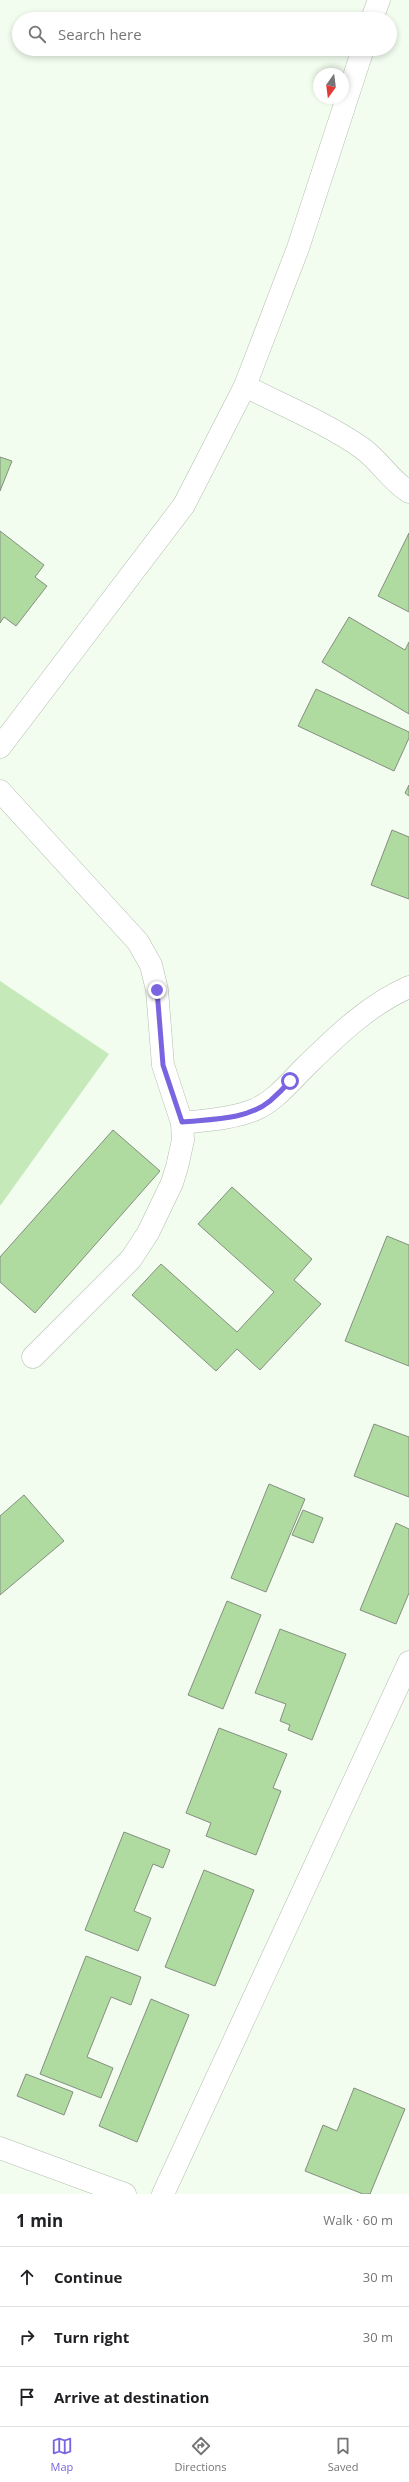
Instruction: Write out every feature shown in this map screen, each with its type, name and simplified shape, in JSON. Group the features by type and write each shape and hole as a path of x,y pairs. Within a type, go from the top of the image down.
{"street":[{"path":"375,12 379,0"},
{"path":"0,747 184,505 245,386 298,248 361,56"},
{"path":"245,386 348,439 380,464 389,476 409,492"},
{"path":"0,791 138,942 151,965 157,990 163,1065 182,1122 183,1140 177,1167 172,1183 148,1233 131,1259 33,1357"},
{"path":"182,1122 236,1116 255,1110 270,1101 342,1032 370,1009 409,987"},
{"path":"163,2194 409,1662"},
{"path":"0,2148 125,2194"}],"green space":[{"path":"0,981 109,1054 0,1206"}],"building":[{"path":"0,457 12,461 0,491"},
{"path":"0,531 44,565 35,577 47,586 16,626 4,617 0,623"},
{"path":"409,533 409,612 378,596"},
{"path":"349,617 405,650 409,642 409,714 322,662"},
{"path":"316,689 409,732 409,738 394,771 298,726"},
{"path":"409,785 409,796 405,793"},
{"path":"392,830 409,837 409,899 371,885"},
{"path":"113,1130 160,1171 35,1313 0,1282 0,1257"},
{"path":"232,1187 312,1259 294,1280 321,1304 260,1370 237,1349 216,1371 132,1295 161,1264 237,1332 274,1292 198,1224"},
{"path":"387,1236 409,1245 409,1366 345,1341"},
{"path":"374,1424 409,1437 409,1497 354,1476"},
{"path":"269,1484 305,1499 266,1592 231,1578"},
{"path":"24,1495 64,1541 0,1595 0,1516"},
{"path":"303,1510 323,1518 313,1543 292,1535"},
{"path":"396,1523 409,1529 409,1593 396,1624 360,1610"},
{"path":"227,1601 261,1615 223,1709 188,1695"},
{"path":"280,1629 346,1654 312,1740 288,1730 290,1725 280,1721 286,1704 255,1693"},
{"path":"219,1728 287,1754 273,1788 281,1791 256,1855 206,1836 211,1823 186,1813"},
{"path":"124,1832 170,1850 163,1868 153,1864 134,1911 151,1918 138,1951 85,1930"},
{"path":"204,1870 254,1890 215,1986 165,1967"},
{"path":"86,1956 141,1977 131,2005 111,1997 87,2057 113,2068 101,2098 40,2074"},
{"path":"151,1999 189,2015 137,2142 99,2126"},
{"path":"26,2074 73,2092 64,2115 17,2096"},
{"path":"354,2088 405,2109 370,2194 363,2194 305,2171 323,2125 337,2131"}],"route":[{"path":"157,990 163,1065 171,1093 178,1108 182,1122 236,1116 255,1110 270,1101 290,1081"}]}
